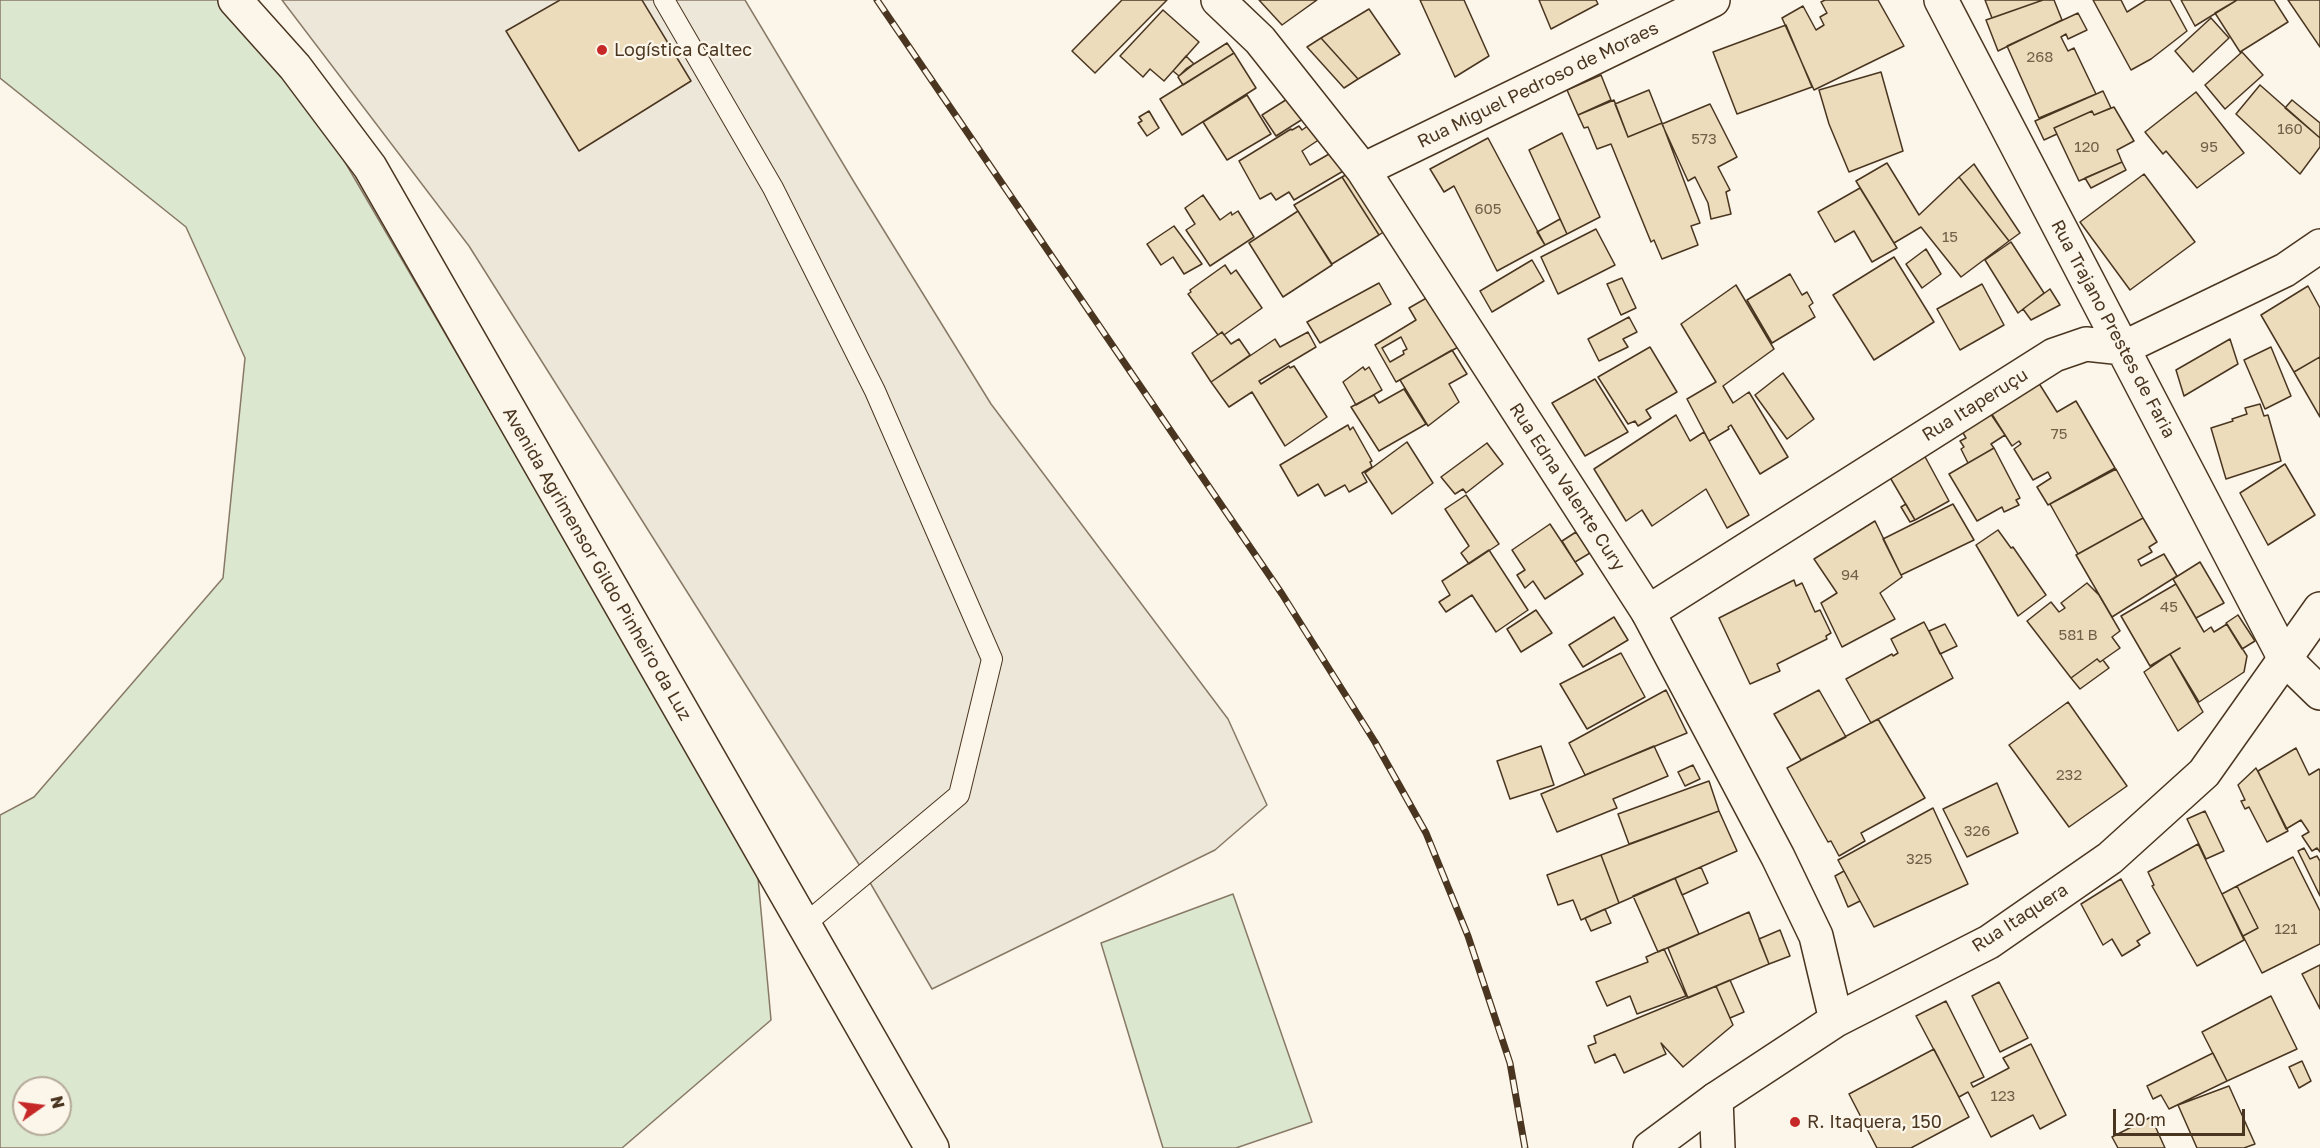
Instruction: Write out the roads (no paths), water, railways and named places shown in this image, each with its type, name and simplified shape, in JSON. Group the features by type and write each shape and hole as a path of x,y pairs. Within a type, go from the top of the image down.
{"street":[{"name":"Avenida Agrimensor Gildo Pinheiro da Luz","path":"235,0 296,67 370,167 932,1148"},
{"name":"Rua Edna Valente Cury","path":"1218,0 1260,40 1364,170 1648,612 1778,857 1816,936 1836,1020"},
{"name":"Rua Miguel Pedroso de Moraes","path":"1364,170 1713,0"},
{"name":"Rua Trajano Prestes de Faria","path":"1941,0 2285,659 2320,693"},
{"path":"2123,348 2284,270 2320,246"},
{"name":"Rua Itaperuçu","path":"1648,612 2054,355 2086,344 2123,348"},
{"name":"Rua Itaquera","path":"1650,1148 1716,1099 1836,1020 1989,942 2110,858 2204,773 2320,609"},
{"path":"1716,1099 1718,1148"}],"lane":[{"path":"664,0 773,188 875,391 992,659 959,795 804,926"}],"railway":[{"path":"877,0 1282,594 1375,742 1426,833 1468,936 1510,1063 1525,1148"}],"place":[{"name":"Logística Caltec","path":"602,50"},
{"name":"R. Itaquera, 150","path":"1795,1122"}]}
